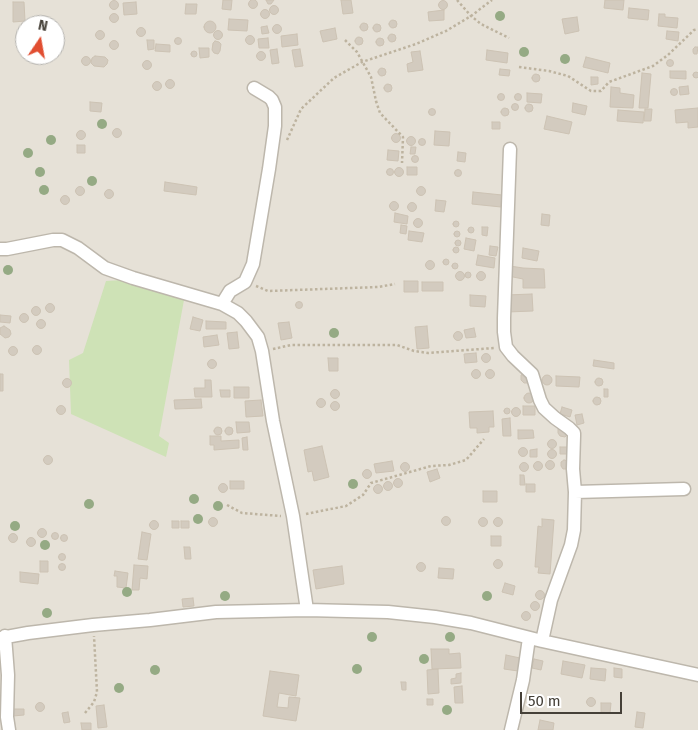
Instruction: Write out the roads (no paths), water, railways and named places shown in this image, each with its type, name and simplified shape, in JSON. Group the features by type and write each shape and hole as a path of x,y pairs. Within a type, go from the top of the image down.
{"street":[{"path":"222,304 230,291 245,282 253,264 275,126 275,107 272,100 266,94 254,88"},
{"path":"510,149 504,318 506,347 532,374 540,400 548,413 574,433 573,469 576,492 571,545 551,600 542,641"},
{"path":"0,249 62,240 78,248 105,268 222,304 238,313 246,321 258,337 262,351 273,421 293,516 307,610"},
{"path":"576,492 684,490"},
{"path":"8,730 8,674 3,637 216,612 307,610 388,612 435,617 471,623 542,641 698,675"},
{"path":"511,730 523,680 529,638"}]}
